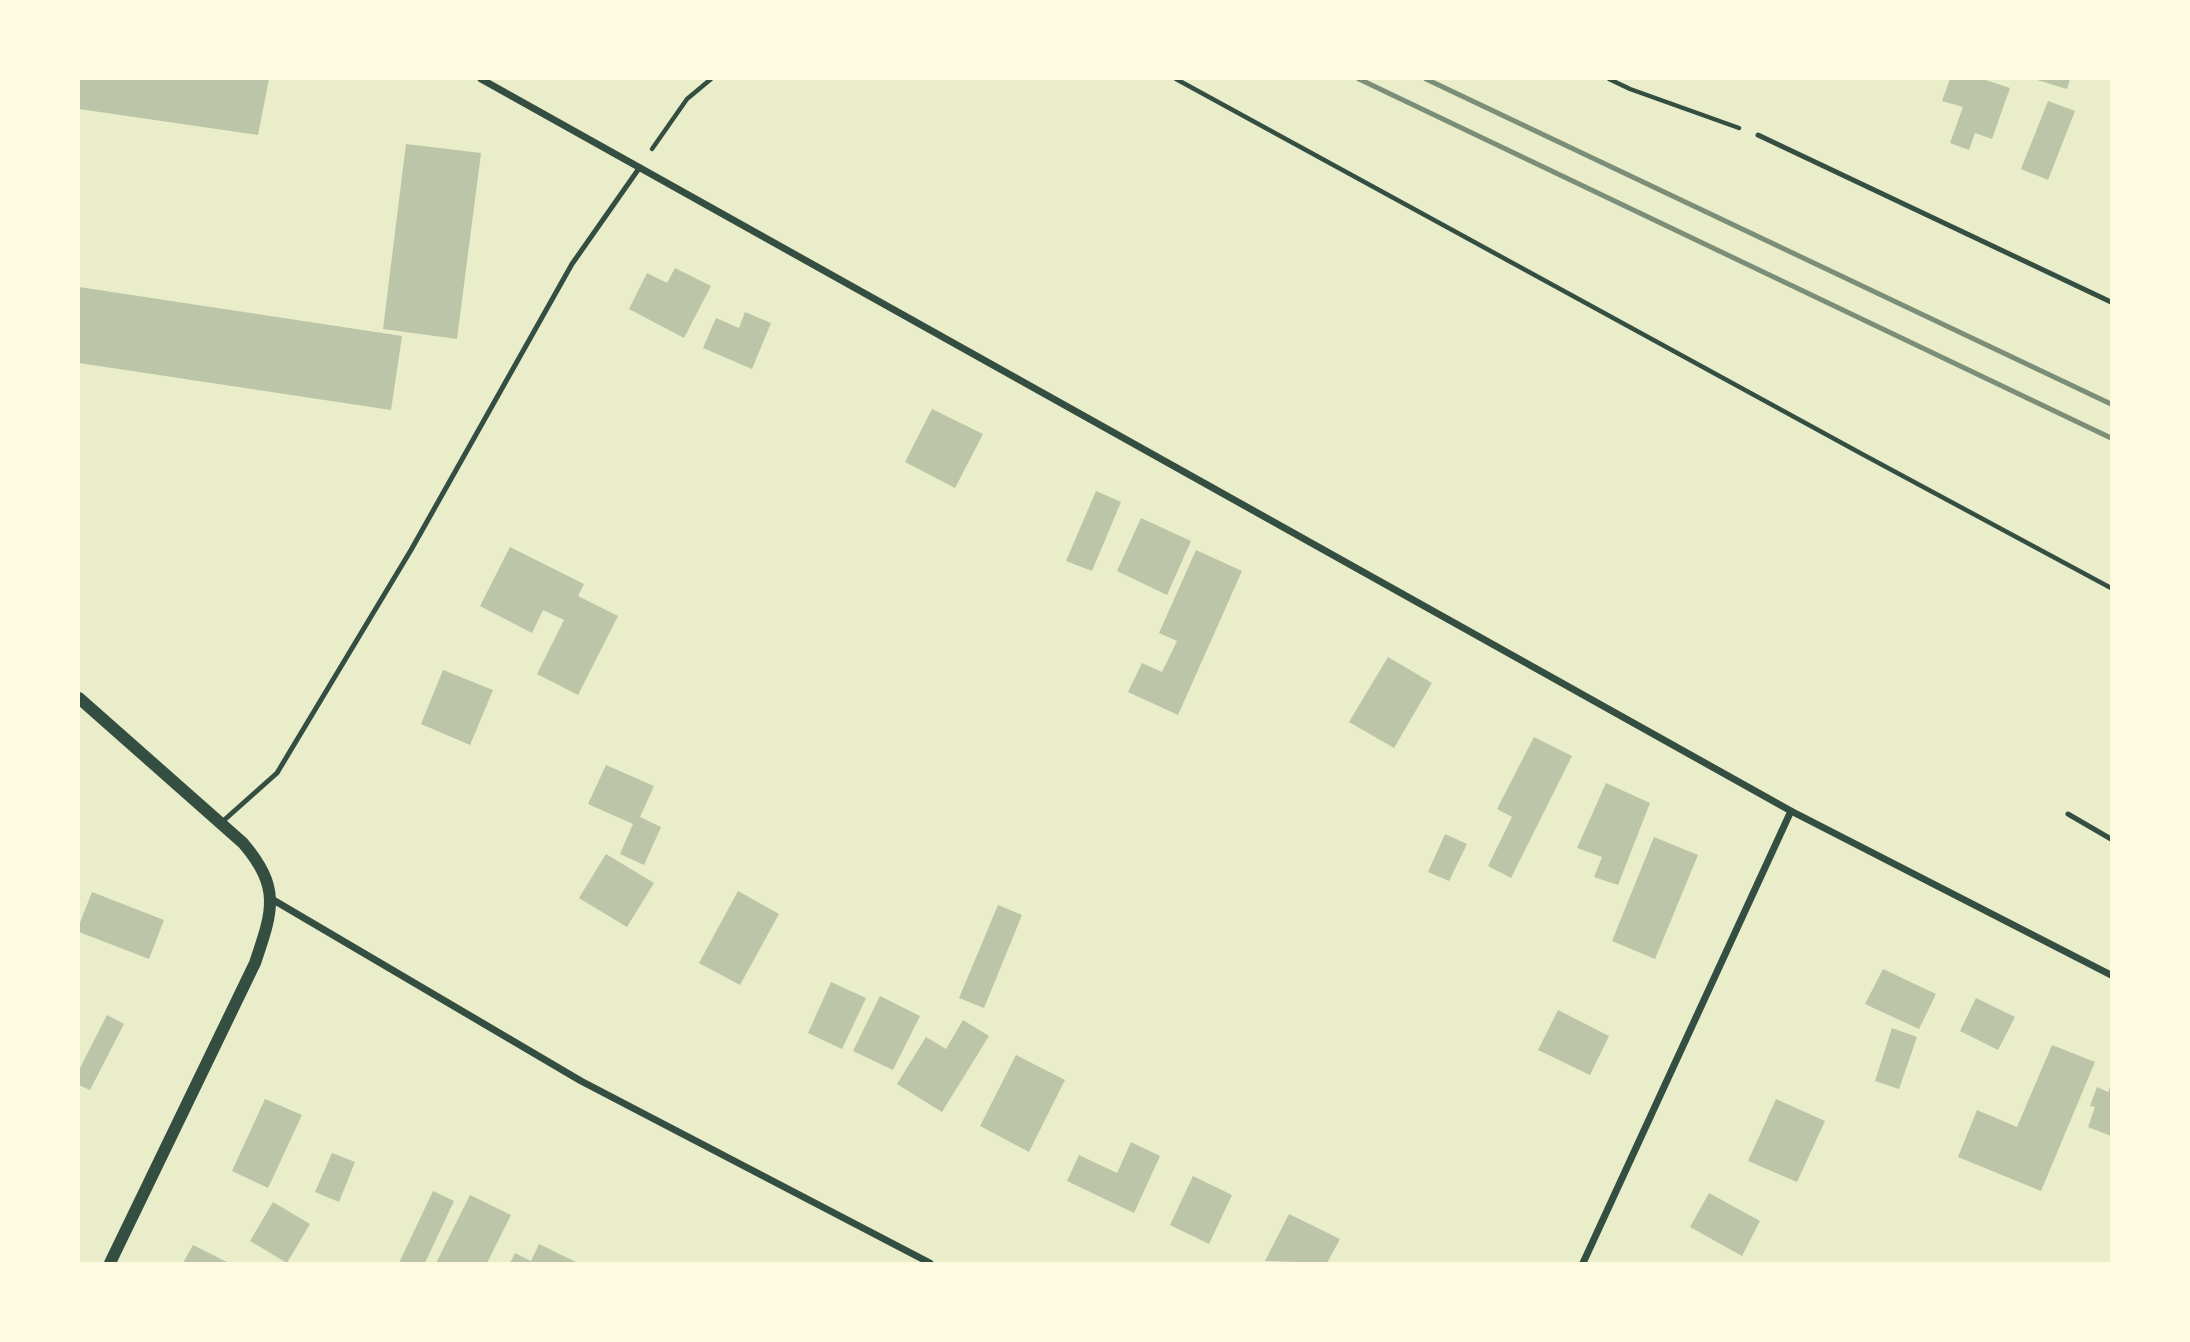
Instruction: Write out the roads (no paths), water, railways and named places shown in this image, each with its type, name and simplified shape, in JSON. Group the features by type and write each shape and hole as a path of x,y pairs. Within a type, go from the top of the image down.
{"street":[{"path":"481,79 1791,811 2111,975"},
{"path":"79,698 222,822 260,863 268,880 270,897 265,930 255,962 110,1263"},
{"path":"1583,1263 1791,811"},
{"path":"270,897 581,1081 930,1263"}],"lane":[{"path":"1758,135 2111,302"},
{"path":"222,822 276,773 411,551 572,264 640,167"},
{"path":"2068,814 2111,839"}],"railway":[{"path":"1359,79 2111,438"},
{"path":"1426,79 2111,404"}]}
